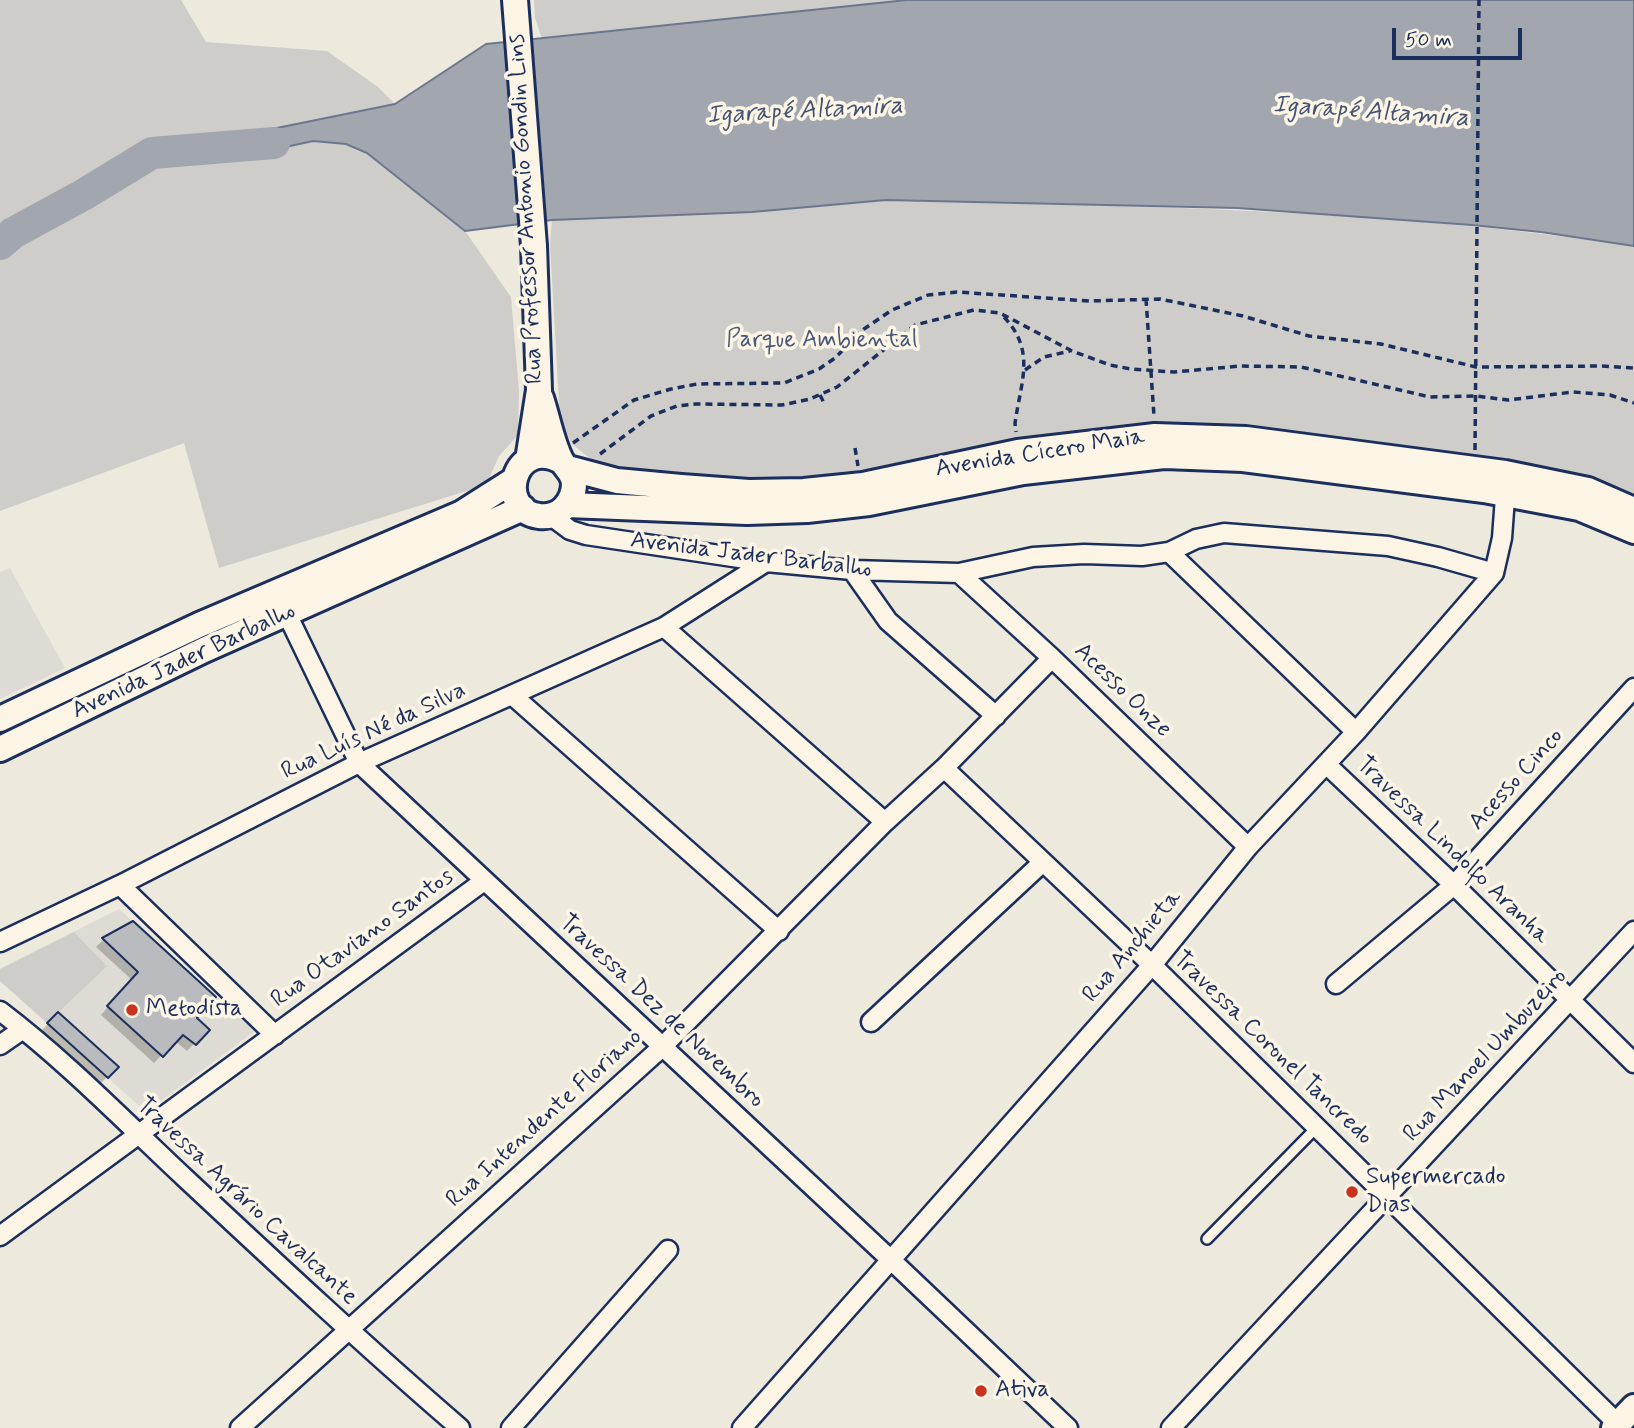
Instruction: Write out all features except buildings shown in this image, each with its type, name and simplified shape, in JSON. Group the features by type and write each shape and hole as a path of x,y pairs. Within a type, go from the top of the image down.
{"main road":[{"name":"Rua Professor Antonio Gondin Lins","path":"514,5 534,246 539,390 528,460"},
{"path":"539,390 567,458 574,486 572,496 559,510 531,513 523,508 517,500 514,480 517,472 528,460 545,456 567,458"},
{"name":"Avenida Cícero Maia","path":"567,458 617,481 749,492 804,491 863,485 1018,452 1155,436 1246,439 1506,484 1580,508 1634,531"},
{"name":"Avenida Cícero Maia","path":"559,510 807,510 869,503 1023,472 1164,456 1243,459 1588,490 1634,510"},
{"name":"Avenida Jader Barbalho","path":"0,719 199,625 461,513 514,480"},
{"name":"Avenida Jader Barbalho","path":"0,748 204,650 523,508"}],"street":[{"name":"Rua Anchieta","path":"742,1428 1152,965 1248,847 1356,732 1494,573 1502,538 1506,484"},
{"name":"Avenida Jader Barbalho","path":"559,510 570,530 586,536 766,562 852,570 959,573 1033,557 1084,554 1142,556 1170,552 1196,540 1224,533 1388,546 1438,556 1494,573"},
{"path":"1170,552 1356,732"},
{"name":"Rua Luís Né da Silva","path":"0,942 120,885 359,763 664,626 766,562"},
{"path":"852,570 888,621 996,716"},
{"name":"Acesso Onze","path":"959,573 1052,658 1248,847"},
{"name":"Travessa Dez de Novembro","path":"271,594 287,614 359,763 1068,1428"},
{"path":"664,626 885,822"},
{"name":"Rua Intendente Floriano","path":"240,1428 662,1048 885,822 944,768 1052,658"},
{"name":"Acesso Cinco","path":"1336,984 1454,885 1634,688"},
{"path":"512,695 779,931"},
{"name":"Travessa Lindolfo Aranha","path":"1326,764 1454,885 1634,1063"},
{"name":"Travessa Coronel Tancredo","path":"944,768 1152,965 1316,1128 1622,1422"},
{"path":"871,1022 1042,862"},
{"name":"Rua Otaviano Santos","path":"0,1236 484,881"},
{"path":"120,885 275,1035"},
{"name":"Rua Manoel Umbuzeiro","path":"1171,1428 1634,931"},
{"name":"Travessa Agrário Cavalcante","path":"0,1011 140,1135 348,1331 460,1428"},
{"path":"0,1045 23,1029"},
{"path":"511,1428 668,1250"}],"lane":[{"path":"1207,1239 1316,1128"}],"path":[{"path":"1475,459 1479,0"},
{"path":"567,458 634,400 697,384 785,383 819,369 892,310 928,295 957,292 1089,301 1160,299 1309,335 1381,344 1476,367 1634,368"},
{"path":"1146,299 1155,436"},
{"path":"592,460 650,416 677,406 782,405 820,395 836,387 915,325 974,310 1000,313 1072,351 1110,365 1151,371 1174,372 1241,366 1301,367 1430,397 1476,396 1507,400 1573,392 1610,396 1634,403"},
{"path":"1000,313 1015,329 1025,356 1016,422 1018,452"},
{"path":"1025,370 1044,357 1072,351"},
{"path":"820,395 824,403"}],"shaded area":[{"path":"10,568 65,668 0,699 0,572"},
{"name":"Metodista","path":"119,909 255,1031 146,1112 0,981 0,969"}],"green space":[{"path":"0,0 181,0 206,42 327,51 378,87 395,104 262,131 234,146 258,153 313,141 346,144 367,153 465,231 511,297 519,391 518,435 499,456 486,485 219,568 184,443 0,511"},
{"path":"534,0 907,0 542,39 535,18"},
{"name":"Parque Ambiental","path":"886,200 1261,211 1448,224 1634,246 1634,497 1599,482 1517,462 1475,459 1248,427 1155,425 1017,439 859,473 750,483 621,472 592,460 572,444 560,420 550,244 552,220 752,212"},
{"path":"74,932 107,966 47,1023 0,981 0,969"}],"water":[{"path":"907,0 1634,0 1634,246 1472,225 1237,208 886,200 752,212 552,220 465,231 367,153 346,144 313,141 258,153 233,146 262,131 395,104 486,44"}],"waterway":[{"name":"Igarapé Altamira","path":"0,244 13,233 152,153 274,143"}],"place":[{"name":"Metodista","path":"132,1010"},
{"name":"Supermercado Dias","path":"1352,1192"},
{"name":"Ativa","path":"981,1391"}]}
